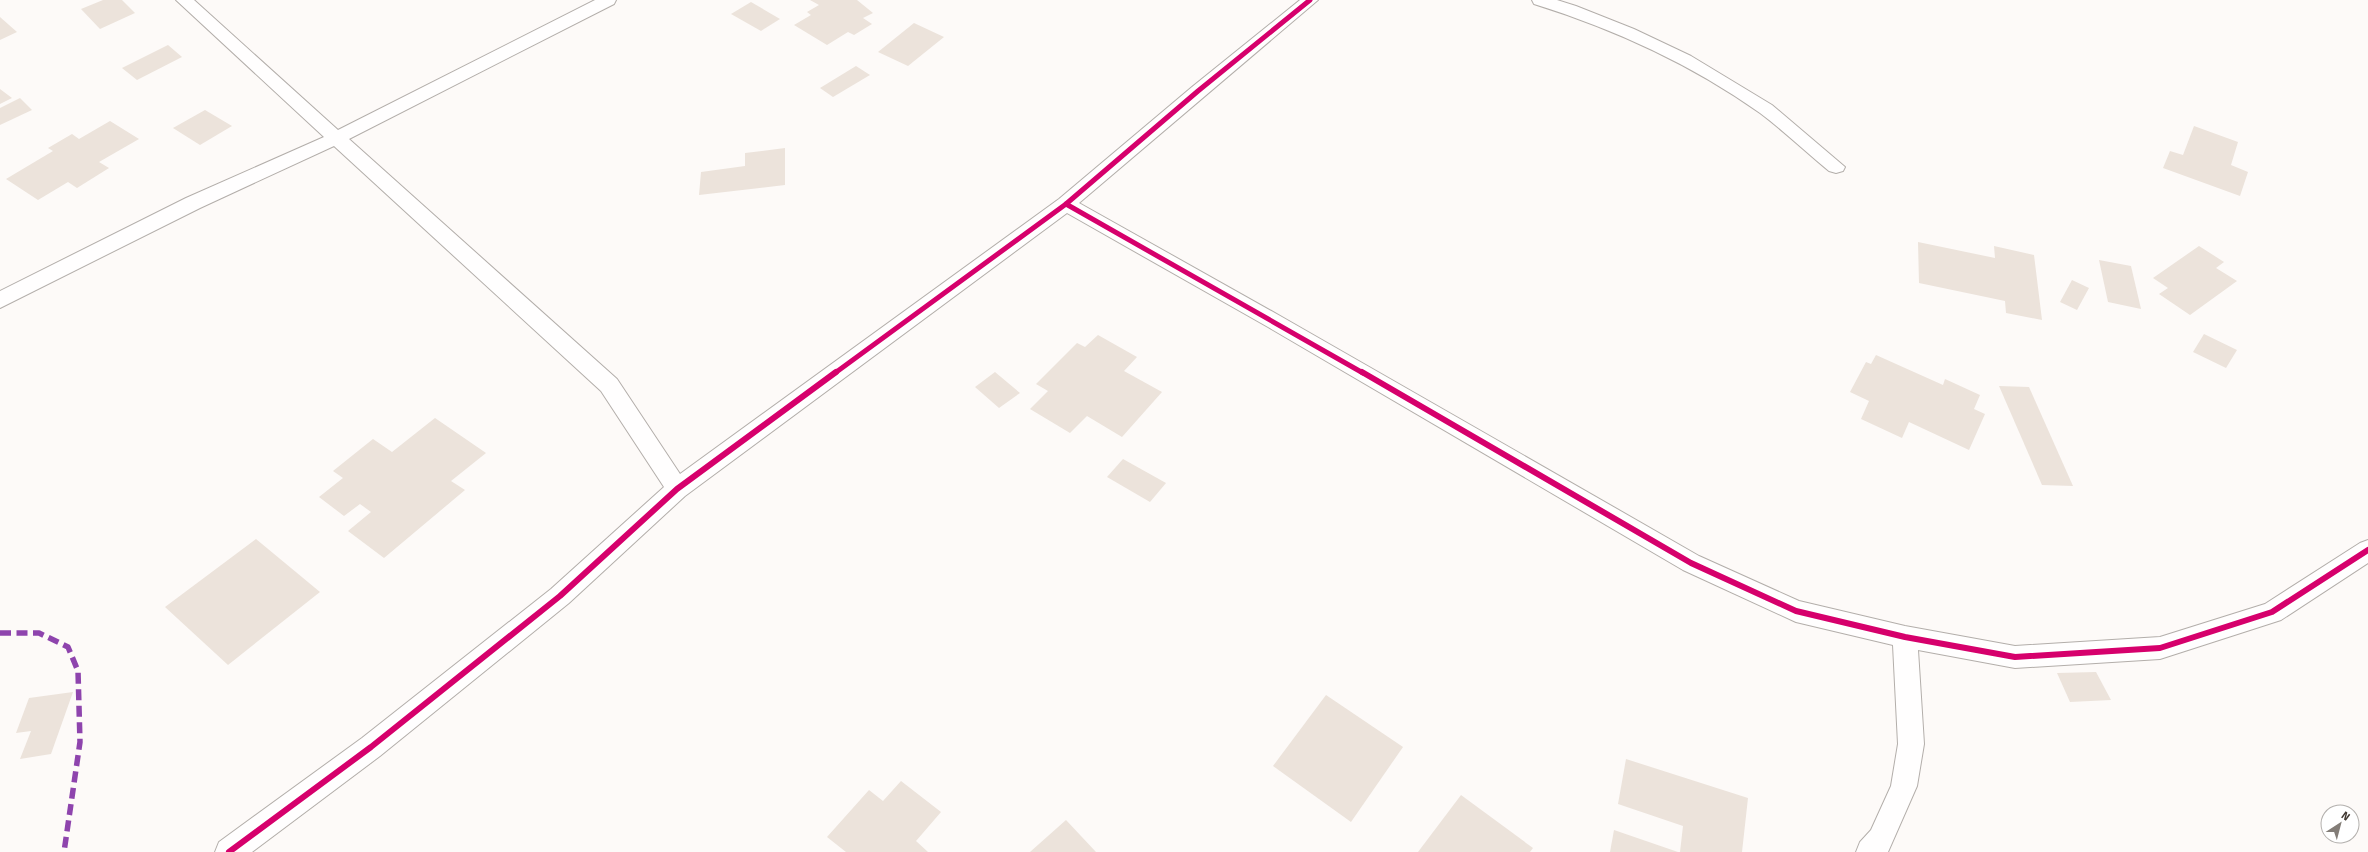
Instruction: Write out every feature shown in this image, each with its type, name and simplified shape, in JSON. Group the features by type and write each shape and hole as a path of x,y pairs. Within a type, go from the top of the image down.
{"street":[{"path":"184,0 609,385 677,489"},
{"path":"0,300 193,203 337,138 608,0"},
{"path":"229,852 371,747 560,596 677,489 1066,204 1198,90 1310,0"},
{"path":"1540,0 1639,37 1702,67 1767,110 1836,167"},
{"path":"1066,204 1275,322 1691,563 1796,611 1905,637 2015,657 2160,648 2272,612 2368,550"},
{"path":"1870,852 1881,840 1904,786 1907,772 1911,744 1905,637"}],"building":[{"path":"103,0 122,0 135,13 100,29 81,9"},
{"path":"810,0 857,0 873,13 863,18 872,24 854,35 848,32 827,45 794,25 811,15 807,12 819,5"},
{"path":"751,2 780,19 761,31 731,14"},
{"path":"0,17 17,32 0,40"},
{"path":"914,23 944,37 908,66 878,52"},
{"path":"168,45 182,57 137,80 122,68"},
{"path":"856,66 870,75 833,97 820,88"},
{"path":"0,89 12,98 0,104"},
{"path":"20,98 32,110 0,125 0,108"},
{"path":"205,110 232,126 200,145 173,128"},
{"path":"110,121 139,139 99,162 109,168 77,188 68,182 38,200 6,179 53,151 48,148 72,134 79,139"},
{"path":"2194,126 2238,142 2231,165 2248,172 2240,196 2163,168 2170,151 2183,155"},
{"path":"785,148 785,185 699,195 701,172 745,166 745,153"},
{"path":"1918,242 1995,258 1994,246 2034,255 2042,320 2006,313 2005,301 1919,283"},
{"path":"2199,246 2224,262 2216,268 2237,281 2190,315 2159,294 2168,288 2153,278"},
{"path":"2099,260 2131,266 2141,309 2108,302"},
{"path":"2072,280 2089,288 2077,310 2060,302"},
{"path":"2204,334 2237,350 2226,368 2193,352"},
{"path":"1098,335 1137,357 1124,371 1162,392 1122,437 1087,416 1070,433 1030,409 1048,391 1036,384 1077,343 1085,347"},
{"path":"1876,355 1943,385 1945,379 1980,395 1974,409 1985,414 1969,450 1909,422 1902,438 1861,419 1869,401 1850,392 1866,362 1871,364"},
{"path":"995,372 1020,393 999,408 975,387"},
{"path":"1999,386 2029,387 2073,486 2042,485"},
{"path":"435,418 486,453 451,481 465,490 384,558 348,531 371,512 360,504 344,516 319,497 343,478 333,471 373,439 392,452"},
{"path":"1123,459 1166,483 1150,502 1107,477"},
{"path":"256,539 320,592 228,665 165,607"},
{"path":"2096,672 2111,700 2070,702 2057,673"},
{"path":"73,692 51,754 20,759 31,731 16,733 29,698"},
{"path":"1326,695 1403,747 1351,822 1273,766"},
{"path":"1626,759 1748,798 1742,852 1680,852 1683,826 1618,804"},
{"path":"901,781 941,812 916,841 928,852 846,852 827,837 869,790 883,801"},
{"path":"1461,795 1533,848 1530,852 1418,852"},
{"path":"1066,820 1096,852 1030,852"},
{"path":"1614,830 1678,852 1610,852"}],"marked path":[{"path":"0,633 39,633 68,647 78,671 80,742 64,852"}],"cycle path":[{"path":"229,852 371,747 560,596 677,489 1066,204 1198,91 1310,0"},
{"path":"1066,204 1275,322 1691,563 1796,611 1905,637 2015,657 2160,648 2272,612 2368,550"}]}
